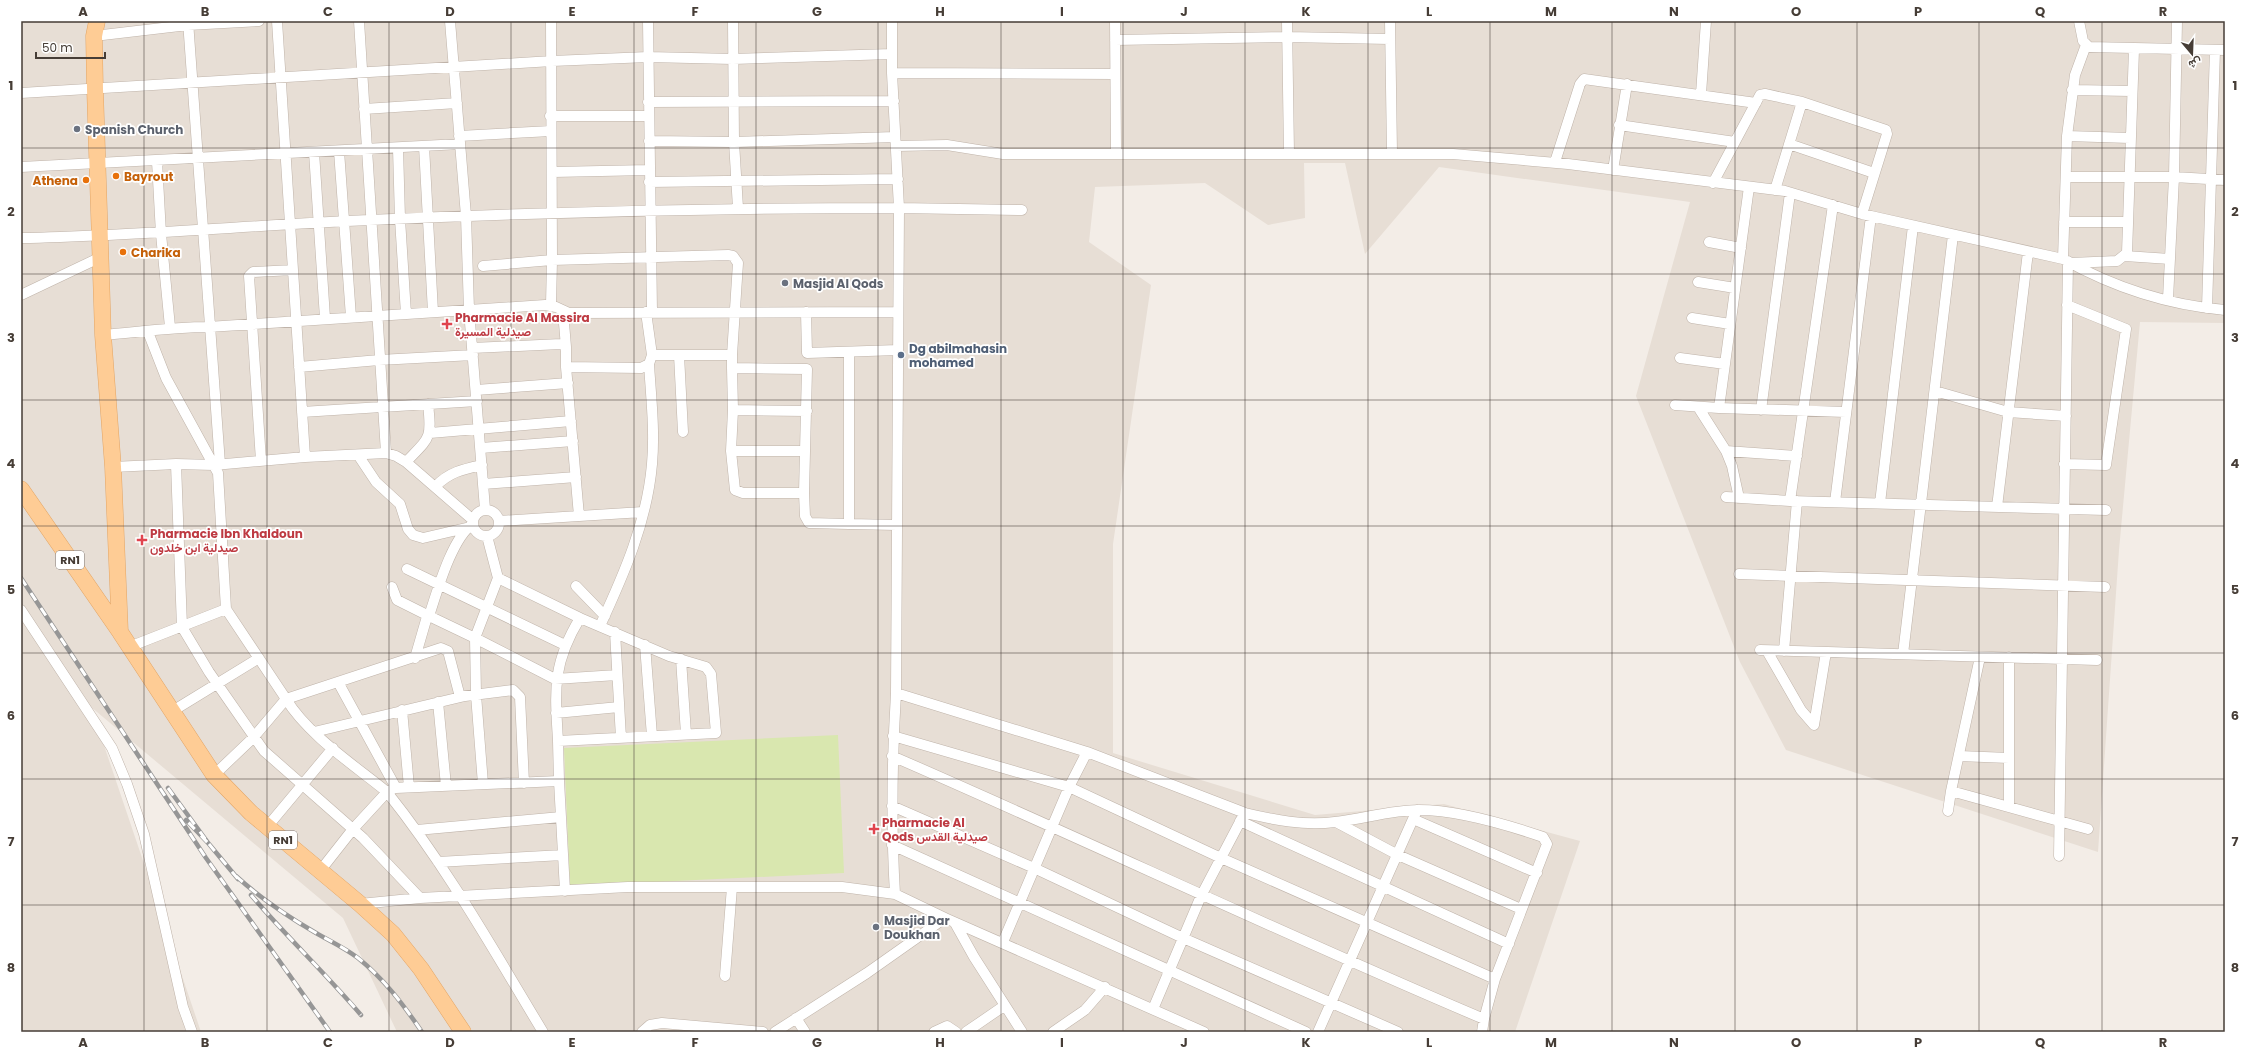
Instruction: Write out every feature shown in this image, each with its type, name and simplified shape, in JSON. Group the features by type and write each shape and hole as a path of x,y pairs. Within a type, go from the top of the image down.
{"main road":[{"path":"88,21 96,28 95,89 100,237 104,335 113,467 120,632"},
{"name":"RN1","path":"21,489 120,632 171,712 214,775 251,813 360,904 408,951 464,1032"}],"street":[{"path":"96,28 259,21"},
{"path":"277,21 305,457"},
{"path":"359,21 370,220 379,360 384,406 386,453"},
{"path":"450,21 466,216 469,310 485,509"},
{"path":"551,305 554,212 550,116 552,21"},
{"path":"600,626 635,546 652,465 649,312 651,258 648,116 648,21"},
{"path":"733,21 734,142 738,208"},
{"path":"892,21 892,73 899,208 896,693 892,756 892,845 895,894"},
{"path":"1115,21 1116,152"},
{"path":"1287,21 1289,154"},
{"path":"1390,21 1392,153"},
{"path":"1701,94 1706,21"},
{"path":"2060,856 2061,659 2067,306 2067,261 2064,222 2067,136 2072,90 2075,75 2086,45 2079,21"},
{"path":"2168,299 2174,177 2177,21"},
{"path":"188,23 199,159 202,230 226,609 295,714 314,732 386,792 417,830 460,896 544,1032"},
{"path":"1115,40 1287,37 1390,39"},
{"path":"2086,45 2093,48 2220,50 2211,179 2207,308"},
{"path":"2125,256 2128,247 2127,222 2134,49"},
{"path":"21,93 552,61 648,57 733,58 892,54"},
{"path":"892,73 1115,74"},
{"path":"1554,162 1582,81 1586,79 1701,94 1756,103"},
{"path":"1613,170 1619,125 1627,84"},
{"path":"2072,90 2132,91"},
{"path":"1713,183 1760,95 1764,93 1802,102 1886,130 1887,134 1874,173 1867,215 1835,502"},
{"path":"648,102 894,101"},
{"path":"1775,190 1802,102"},
{"path":"364,109 457,103"},
{"path":"550,116 648,116"},
{"path":"1619,125 1735,142"},
{"path":"21,167 398,148 551,131"},
{"path":"2067,136 2130,138"},
{"path":"649,141 896,141 947,145 1003,154 1116,152 1289,154 1392,153 1453,154 1554,162 1790,193 1867,215 2067,261 2122,287 2207,308 2225,310"},
{"path":"1789,144 1874,173"},
{"path":"424,146 426,218 433,312"},
{"path":"398,148 400,219 406,314"},
{"path":"339,151 351,317"},
{"path":"314,152 325,318"},
{"path":"156,161 160,234 170,328"},
{"path":"553,172 649,170"},
{"path":"2066,177 2174,177 2225,180"},
{"path":"649,182 898,179"},
{"path":"1719,408 1749,187"},
{"path":"1761,410 1790,193"},
{"path":"1784,651 1797,456 1833,206"},
{"path":"21,238 100,237 370,220 554,212 738,208 1022,210"},
{"path":"2064,222 2127,222"},
{"path":"1880,503 1913,226"},
{"path":"1903,654 1922,505 1953,235"},
{"path":"1709,242 1741,248"},
{"path":"1998,507 2028,252"},
{"path":"483,266 552,260 733,256 738,263 736,312 732,354 733,410 731,451 733,484 737,491 804,493"},
{"path":"2067,261 2117,261 2125,256 2170,259"},
{"path":"21,295 102,257"},
{"path":"262,461 251,324 249,276 253,272 292,270"},
{"path":"1698,282 1735,288"},
{"path":"104,335 148,332 170,328 208,327 325,318 551,305 569,313 898,312"},
{"path":"2064,464 2106,465 2126,329 2067,306"},
{"path":"563,311 566,368 579,516"},
{"path":"806,312 807,411 804,451 805,519 809,523 897,525"},
{"path":"1692,318 1730,324"},
{"path":"148,332 166,378 179,404 217,464"},
{"path":"299,367 558,344 566,347"},
{"path":"807,353 898,350"},
{"path":"848,524 849,352"},
{"path":"566,368 641,368 650,359 679,355 732,354"},
{"path":"679,355 683,432"},
{"path":"1680,358 1725,364"},
{"path":"732,368 807,369"},
{"path":"476,390 568,383"},
{"path":"1935,391 2008,412 2066,416"},
{"path":"302,412 477,401"},
{"path":"406,462 429,438 428,404"},
{"path":"1675,405 1761,410 1846,412"},
{"path":"1698,407 1726,451 1732,466 1739,498"},
{"path":"733,410 807,411"},
{"path":"430,433 571,421"},
{"path":"481,448 573,441"},
{"path":"731,451 804,451"},
{"path":"1726,451 1797,456"},
{"path":"113,467 217,464 305,457 386,453 396,456 406,462 436,486 476,531 487,536"},
{"path":"358,455 376,482 400,504 408,529 413,535 423,538 471,524"},
{"path":"176,464 182,627 253,738 264,751 304,784 353,829 420,898"},
{"path":"436,486 445,476 460,470 482,465"},
{"path":"483,484 576,477"},
{"path":"1726,497 1794,501 2106,510"},
{"path":"415,658 426,620 429,616 440,584 461,533 471,524 477,513 485,509 493,511 499,521 498,529 487,536"},
{"path":"499,521 643,512"},
{"path":"483,784 476,695 474,638 498,578 487,536"},
{"path":"407,569 565,645"},
{"path":"1739,574 2105,587"},
{"path":"498,578 580,618 681,659 704,666 711,674 716,733 558,741"},
{"path":"576,586 605,616"},
{"path":"392,587 397,600 555,679 617,675"},
{"path":"129,647 226,609"},
{"path":"21,610 112,748 127,784 144,834 183,1007 192,1032"},
{"path":"565,891 555,679 565,645 580,618"},
{"path":"615,632 621,738"},
{"path":"646,645 652,736"},
{"path":"214,775 253,738 286,699 415,658 441,648 448,651 460,697"},
{"path":"1826,652 1814,725 1801,710 1763,650 2097,660"},
{"path":"1948,811 1980,657"},
{"path":"171,712 258,658"},
{"path":"2009,658 2009,807"},
{"path":"681,659 686,734"},
{"path":"338,682 396,788"},
{"path":"314,732 361,722 402,710 460,697 513,690 519,695 524,783"},
{"path":"896,693 1087,752 1242,817 1384,889 1509,944"},
{"path":"438,702 446,786"},
{"path":"556,713 619,707"},
{"path":"402,710 409,787"},
{"path":"893,736 1069,787 1221,858 1495,979"},
{"path":"267,827 333,748"},
{"path":"1003,942 1069,787 1087,752"},
{"path":"892,756 1052,826 1201,896 1349,962 1484,1019"},
{"path":"1959,756 2009,758"},
{"path":"320,871 353,829 386,792 396,788 559,781"},
{"path":"1951,792 2088,829"},
{"path":"892,806 1034,868 1183,938 1398,1032"},
{"path":"1242,817 1292,823 1336,822 1415,815 1444,810 1544,837 1547,844 1495,979 1482,1032"},
{"path":"1318,1032 1367,922 1384,889 1415,815"},
{"path":"1415,815 1537,873"},
{"path":"417,830 561,817"},
{"path":"1153,1009 1201,896 1242,817"},
{"path":"1336,822 1398,855 1521,909"},
{"path":"892,845 1020,901 1169,971 1306,1032"},
{"path":"438,862 563,855"},
{"path":"360,904 420,898 628,887 842,887 895,894 945,918 1003,942 1204,1032"},
{"path":"725,976 732,887"},
{"path":"775,1032 873,969 945,918"},
{"path":"955,922 1004,1006 1022,1032"},
{"path":"1053,1032 1085,1010 1105,987"},
{"path":"966,1032 1004,1006"},
{"path":"796,1018 805,1032"},
{"path":"642,1032 650,1025 662,1023 763,1032"},
{"path":"934,1032 947,1026 956,1032"}],"shaded area":[{"path":"21,21 2225,21 2225,323 2140,322 2119,550 2098,852 1786,750 1740,662 1636,396 1690,202 1439,167 1365,254 1345,163 1304,163 1305,218 1268,225 1205,183 1095,187 1089,242 1151,285 1113,544 1113,753 1315,815 1444,804 1580,841 1515,1032 397,1032 343,918 91,707 201,1032 21,1032"}],"green space":[{"path":"838,735 844,873 570,886 564,748"}],"railway":[{"path":"21,578 206,858 330,1032"},
{"path":"168,788 209,844 186,820"},
{"path":"209,844 238,879"},
{"path":"236,876 284,913 358,958 393,992 422,1032"},
{"path":"251,895 361,1015"}],"place":[{"name":"Spanish Church","path":"77,129"},
{"name":"Bayrout","path":"116,176"},
{"name":"Athena","path":"86,180"},
{"name":"Charika","path":"123,252"},
{"name":"Masjid Al Qods","path":"785,283"},
{"name":"Pharmacie Al Massira صيدلية المسيرة","path":"447,324"},
{"name":"Dg abilmahasin mohamed","path":"901,355"},
{"name":"Pharmacie Ibn Khaldoun صيدلية ابن خلدون","path":"142,540"},
{"name":"Pharmacie Al Qods صيدلية القدس","path":"874,829"},
{"name":"Masjid Dar Doukhan","path":"876,927"}]}
